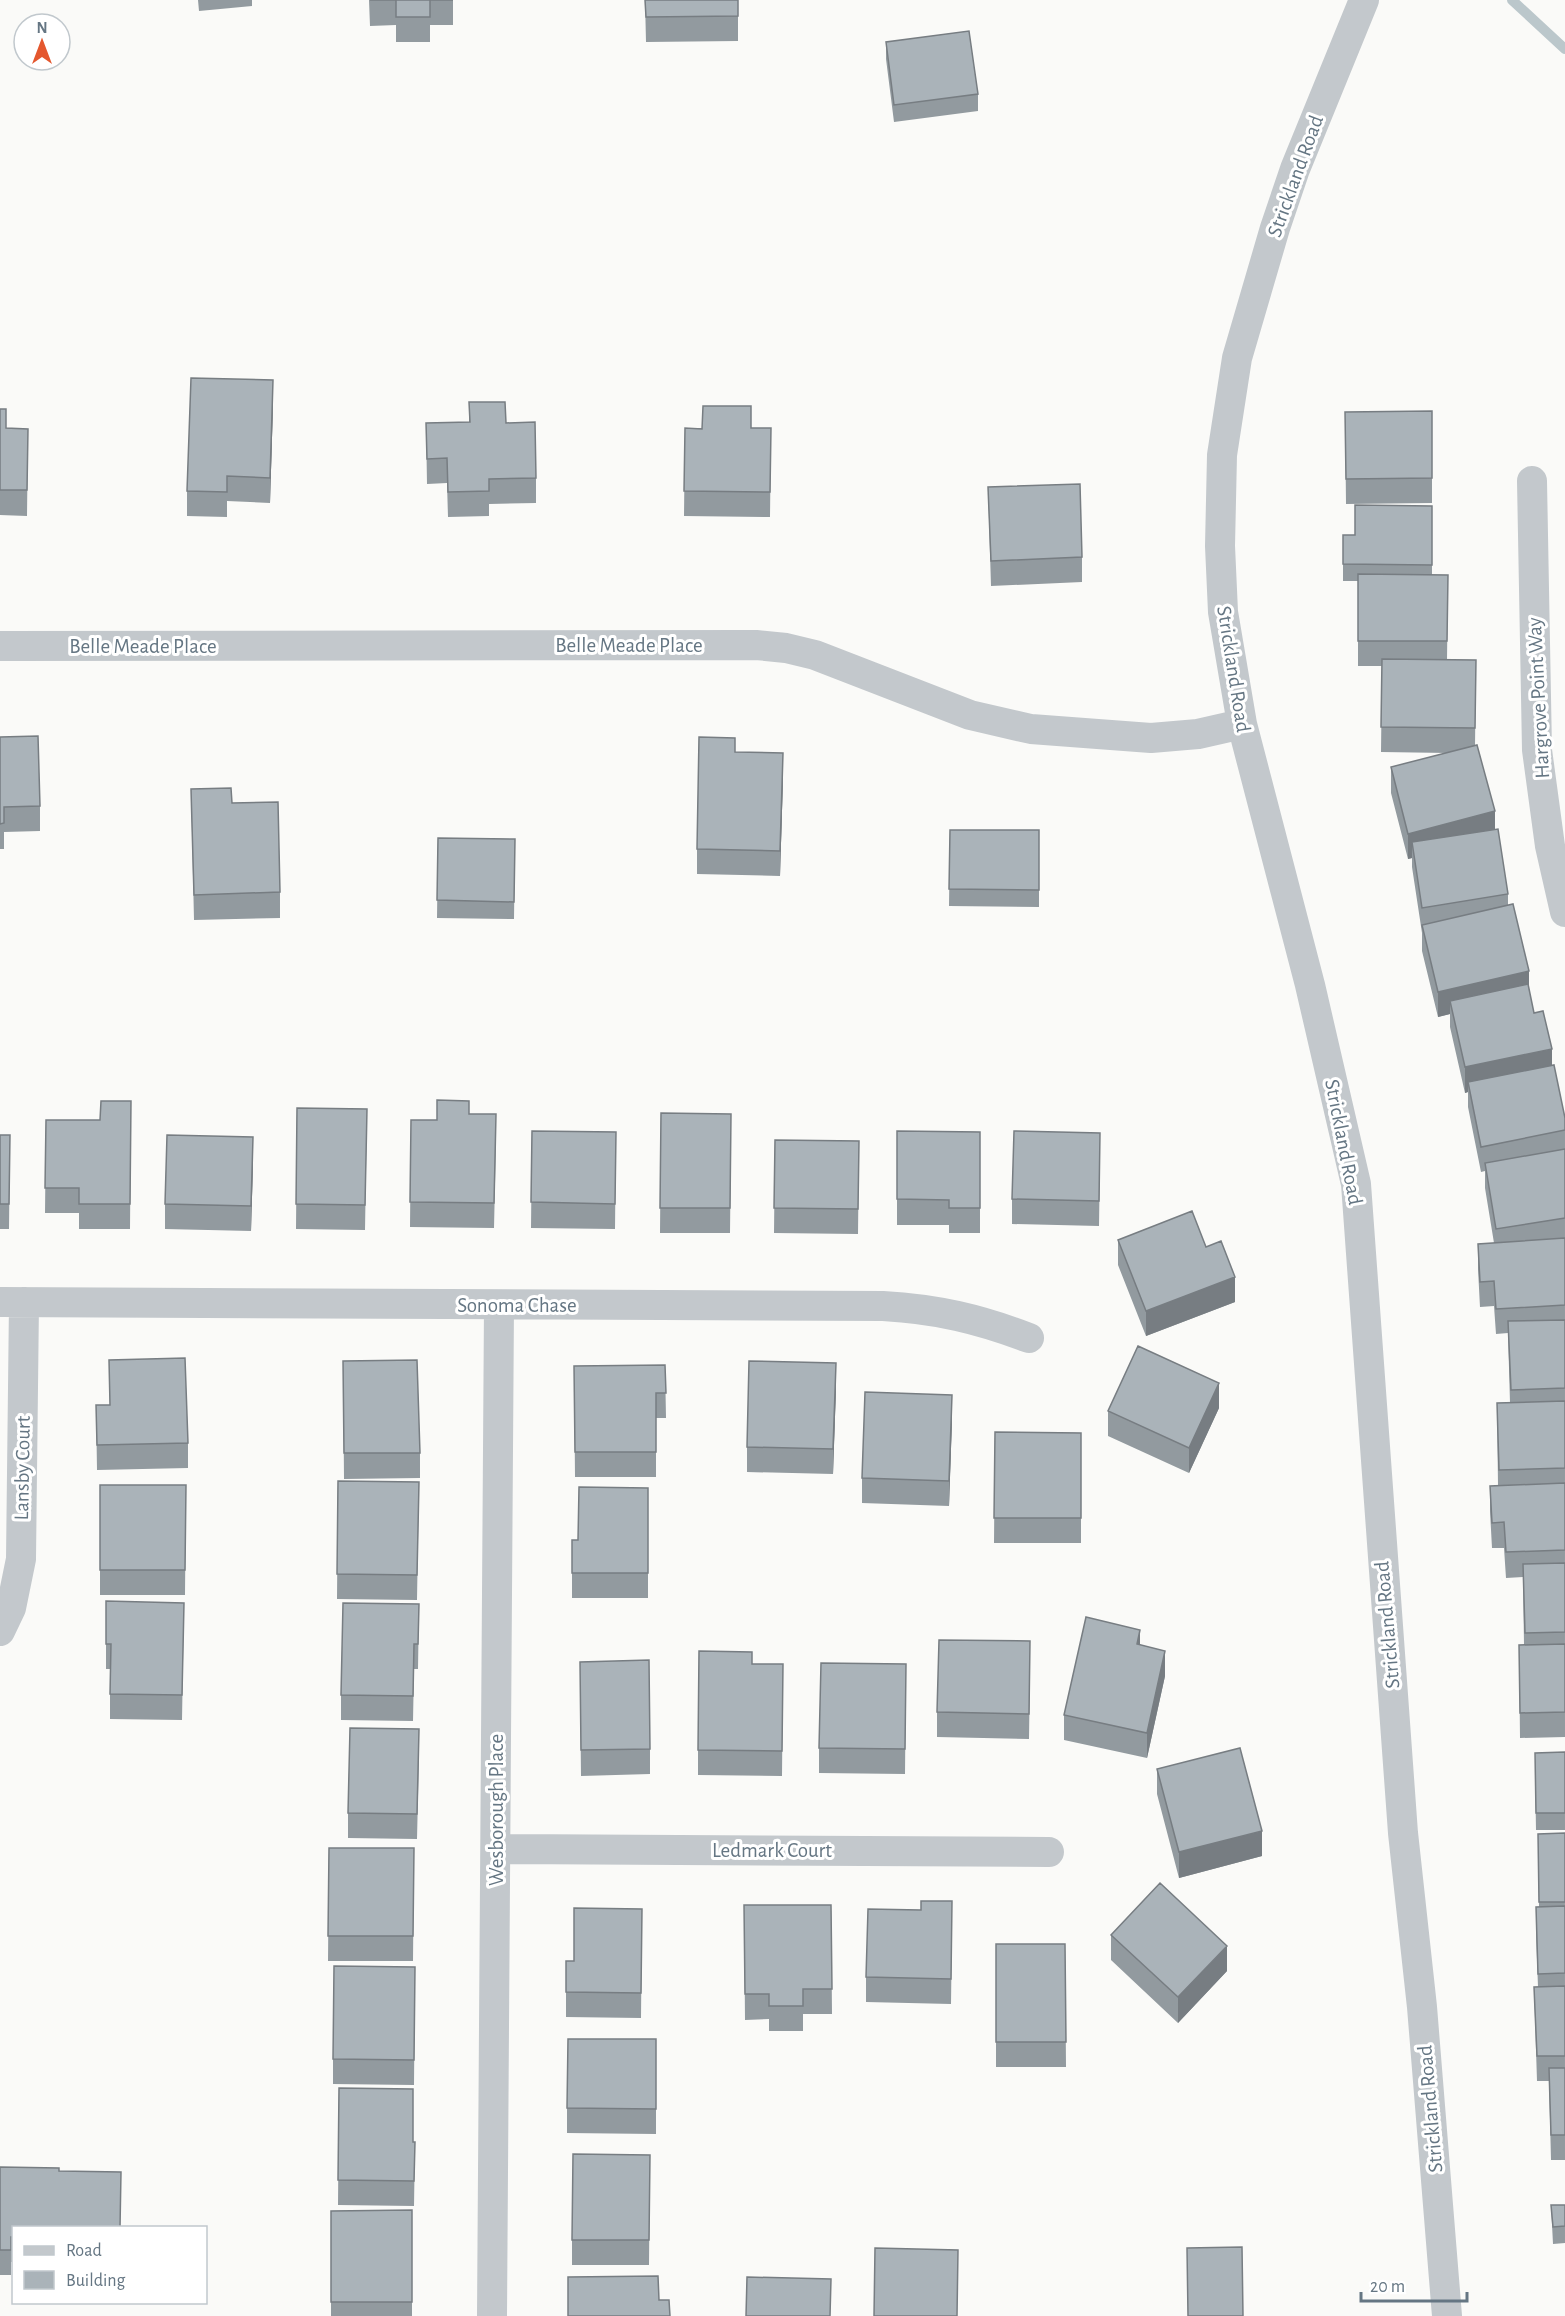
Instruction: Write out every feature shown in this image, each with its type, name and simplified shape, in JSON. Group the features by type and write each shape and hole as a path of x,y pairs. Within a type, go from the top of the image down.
{"street":[{"name":"Strickland Road","path":"1364,0 1295,169 1275,228 1237,358 1222,455 1220,546 1223,612 1242,724 1310,985 1356,1184 1402,1833 1422,2007 1447,2316"},
{"name":"Hargrove Point Way","path":"1532,481 1537,750 1550,846 1565,912"},
{"name":"Belle Meade Place","path":"0,646 756,645 786,648 815,655 970,715 1031,729 1151,738 1198,734 1242,724"},
{"name":"Sonoma Chase","path":"12,1302 918,1308 987,1322 1029,1338"},
{"name":"Lansby Court","path":"0,1631 11,1608 21,1559 12,1302"},
{"name":"Wesborough Place","path":"492,2316 499,1305"},
{"name":"Ledmark Court","path":"496,1849 1049,1852"}],"building":[{"path":"396,0 430,0 430,17 396,17"},
{"path":"645,0 738,0 738,16 646,17"},
{"path":"969,31 978,94 894,105 886,42"},
{"path":"191,378 273,380 270,478 227,476 227,492 187,491"},
{"path":"469,402 505,402 506,423 535,422 536,478 489,479 489,491 448,492 447,458 427,459 426,423 470,422"},
{"path":"703,406 751,406 751,428 771,428 770,492 684,491 685,428 702,429"},
{"path":"0,409 6,409 6,428 28,429 27,490 0,490"},
{"path":"1432,411 1432,478 1346,479 1345,412"},
{"path":"1080,484 1082,557 991,561 988,487"},
{"path":"1355,505 1432,506 1432,565 1343,564 1343,535 1355,535"},
{"path":"1358,574 1448,575 1447,641 1358,641"},
{"path":"1382,659 1476,660 1475,728 1381,727"},
{"path":"38,736 40,806 4,807 4,823 0,824 0,737"},
{"path":"699,737 735,738 735,752 783,753 780,851 697,849"},
{"path":"1477,745 1495,811 1408,834 1391,767"},
{"path":"231,788 232,803 278,802 280,892 194,895 191,789"},
{"path":"1498,829 1508,894 1422,908 1412,842"},
{"path":"950,830 1039,830 1039,890 949,889"},
{"path":"438,838 515,839 514,902 437,900"},
{"path":"1513,904 1529,971 1438,992 1422,925"},
{"path":"1528,984 1534,1013 1543,1011 1552,1049 1465,1067 1450,1001"},
{"path":"1554,1065 1565,1118 1565,1130 1481,1147 1468,1082"},
{"path":"437,1100 469,1101 469,1114 496,1114 494,1203 410,1202 411,1120 437,1120"},
{"path":"101,1101 131,1101 130,1204 79,1204 79,1188 45,1188 46,1120 100,1120"},
{"path":"297,1108 367,1109 365,1205 296,1204"},
{"path":"661,1113 731,1114 730,1208 660,1208"},
{"path":"532,1131 616,1132 615,1204 531,1202"},
{"path":"897,1131 980,1132 980,1208 949,1208 949,1200 897,1199"},
{"path":"1014,1131 1100,1133 1099,1201 1012,1199"},
{"path":"0,1135 10,1135 9,1204 0,1204"},
{"path":"167,1135 253,1137 251,1206 165,1204"},
{"path":"775,1140 859,1141 858,1209 774,1208"},
{"path":"1565,1149 1565,1218 1496,1229 1485,1163"},
{"path":"1192,1211 1206,1247 1221,1241 1235,1277 1146,1311 1118,1240"},
{"path":"1565,1238 1565,1305 1496,1309 1494,1281 1480,1282 1478,1244"},
{"path":"1565,1320 1565,1388 1511,1390 1508,1321"},
{"path":"1138,1346 1219,1383 1189,1448 1108,1411"},
{"path":"185,1358 188,1443 97,1445 96,1405 110,1405 109,1360"},
{"path":"417,1360 420,1453 344,1453 343,1361"},
{"path":"749,1361 836,1363 833,1449 747,1447"},
{"path":"665,1365 666,1393 656,1393 656,1452 575,1452 574,1366"},
{"path":"865,1392 952,1395 949,1481 862,1478"},
{"path":"1565,1401 1565,1468 1499,1470 1497,1403"},
{"path":"995,1432 1081,1433 1081,1518 994,1518"},
{"path":"338,1481 419,1482 417,1575 337,1574"},
{"path":"1565,1483 1565,1550 1506,1552 1504,1522 1492,1523 1490,1486"},
{"path":"100,1485 186,1485 185,1570 100,1570"},
{"path":"579,1487 648,1488 648,1573 572,1573 572,1540 578,1540"},
{"path":"1565,1563 1565,1632 1525,1633 1523,1564"},
{"path":"106,1601 184,1603 182,1695 110,1694 111,1644 106,1644"},
{"path":"343,1603 419,1604 418,1644 414,1644 413,1696 341,1695"},
{"path":"1086,1617 1140,1630 1137,1644 1165,1651 1147,1733 1064,1715"},
{"path":"939,1640 1030,1641 1029,1714 937,1712"},
{"path":"1565,1644 1565,1712 1520,1713 1519,1645"},
{"path":"699,1651 752,1652 752,1664 783,1664 782,1751 698,1750"},
{"path":"649,1660 650,1749 581,1750 580,1662"},
{"path":"821,1663 906,1664 905,1749 819,1748"},
{"path":"350,1728 419,1729 417,1814 348,1813"},
{"path":"1240,1748 1262,1831 1179,1852 1157,1769"},
{"path":"1565,1752 1565,1813 1536,1813 1535,1753"},
{"path":"1565,1833 1565,1902 1539,1902 1538,1834"},
{"path":"329,1848 414,1848 413,1936 328,1936"},
{"path":"1160,1883 1227,1946 1178,1997 1111,1935"},
{"path":"921,1901 952,1901 951,1979 866,1977 868,1909 921,1910"},
{"path":"744,1905 831,1905 832,1989 803,1989 803,2006 769,2006 769,1994 745,1994"},
{"path":"1565,1906 1565,1973 1538,1974 1536,1907"},
{"path":"574,1908 642,1909 641,1993 566,1992 566,1961 574,1961"},
{"path":"996,1944 1065,1944 1066,2042 996,2042"},
{"path":"334,1966 415,1967 414,2060 333,2059"},
{"path":"1565,1986 1565,2056 1537,2056 1534,1987"},
{"path":"568,2039 656,2039 656,2109 567,2108"},
{"path":"1549,2068 1565,2068 1565,2135 1551,2135"},
{"path":"339,2088 413,2089 414,2181 338,2180"},
{"path":"573,2154 650,2155 649,2240 572,2240"},
{"path":"0,2167 121,2172 120,2226 12,2226 11,2250 0,2250"},
{"path":"1551,2205 1565,2205 1565,2226 1553,2227"},
{"path":"412,2210 412,2302 331,2302 331,2211"},
{"path":"1242,2247 1243,2316 1188,2316 1187,2248"},
{"path":"875,2248 958,2250 957,2316 874,2316"},
{"path":"658,2276 659,2300 669,2300 670,2316 568,2316 568,2277"},
{"path":"747,2277 831,2279 830,2316 746,2316"}],"waterway":[{"path":"1512,0 1565,49"}]}
